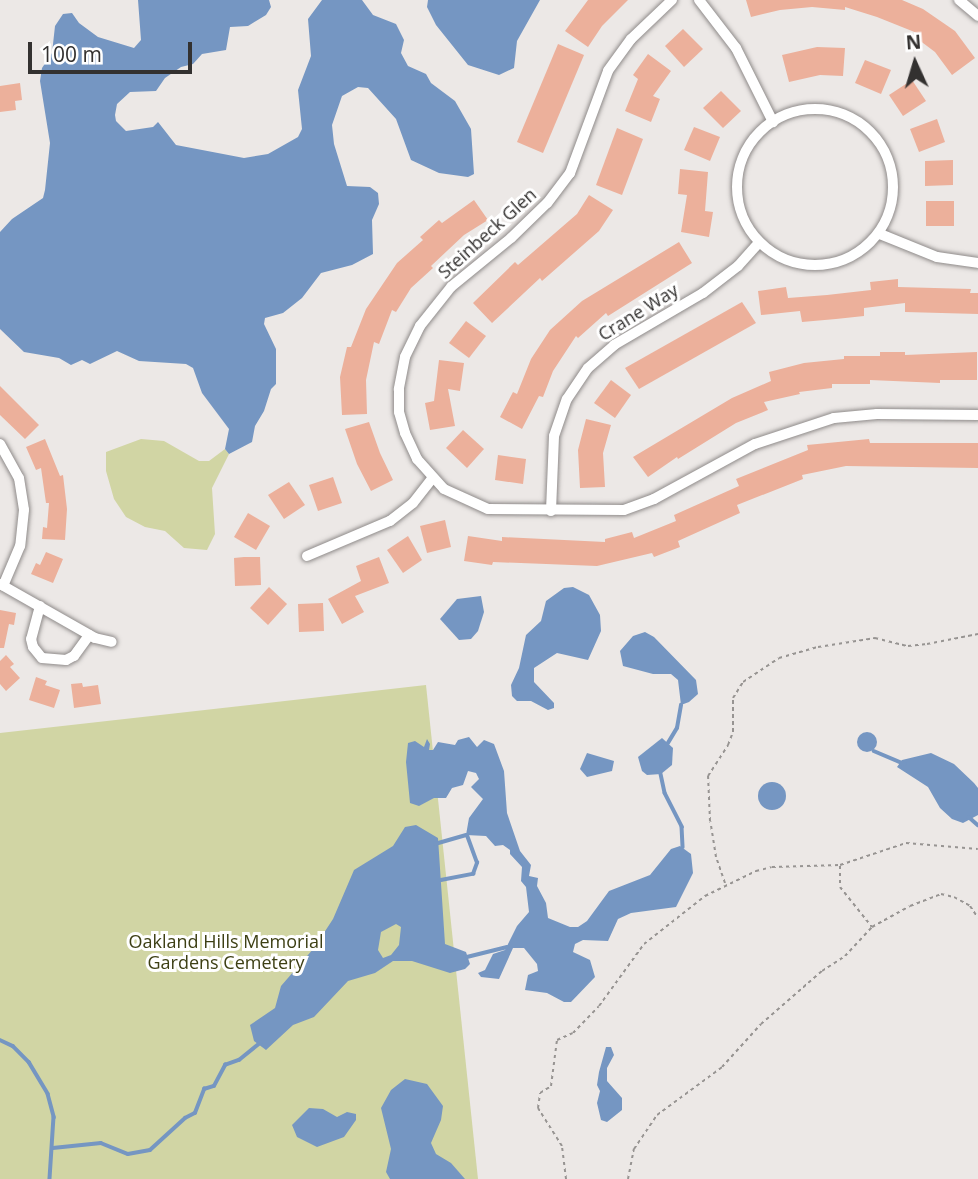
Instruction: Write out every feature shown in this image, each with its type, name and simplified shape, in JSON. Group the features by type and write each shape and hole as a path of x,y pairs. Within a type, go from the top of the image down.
{"street":[{"name":"Steinbeck Glen","path":"672,0 631,39 608,71 570,173 547,203 511,238 450,287 420,326 401,373 399,412 417,459 432,479 458,497 488,509 624,510 654,499 755,443 834,418 877,414 978,415"},
{"path":"699,0 736,48 773,122"},
{"path":"959,0 978,16"},
{"path":"806,109 824,109 852,118 868,130 882,150 891,171 891,209 880,234 865,250 818,265 780,257 759,243 749,232 738,208 736,185 741,158 748,144 773,122 806,109"},
{"path":"880,234 917,252 956,262 978,263"},
{"name":"Crane Way","path":"551,511 554,436 567,399 588,368 614,345 702,293 738,266 759,243"},
{"path":"0,444 19,478 24,510 20,546 2,585 89,635 112,642"},
{"path":"307,556 390,521 413,503 432,479"},
{"path":"40,606 31,639 33,647 42,658 66,660 80,649 89,635"}],"path":[{"path":"725,884 716,857 710,821 708,776 729,746 733,732 733,698 743,682 779,658 818,647 876,638 890,643 927,644 978,634"},
{"path":"566,1179 562,1146 538,1108 540,1093 551,1086 557,1040 573,1033 599,1006 643,944 705,896 725,884 772,867 840,865 906,843 978,849"},
{"path":"840,865 840,887 872,927"},
{"path":"628,1179 634,1149 657,1115 722,1067 761,1024 822,971 845,956 872,927 910,906 941,894 954,897 970,906 978,918"}],"green space":[{"path":"141,439 164,441 199,461 209,461 225,449 229,454 212,488 215,534 207,550 184,548 165,531 145,527 126,517 114,499 106,471 106,452"},
{"name":"Oakland Hills Memorial Gardens Cemetery","path":"426,685 478,1179 0,1179 0,733"}],"water":[{"path":"138,0 269,0 271,7 266,15 248,26 230,27 226,50 202,54 193,64 181,67 165,78 156,91 130,92 117,104 115,115 116,121 126,131 153,127 158,122 176,145 244,158 268,154 298,137 302,129 298,90 311,56 308,19 322,0 362,0 373,15 396,24 404,40 401,53 408,66 426,74 431,83 455,101 471,129 474,174 468,177 439,173 411,160 396,119 368,88 358,87 342,96 332,125 334,144 347,186 370,187 378,193 379,204 372,220 373,254 352,265 321,273 302,298 283,313 265,318 264,324 276,349 276,384 271,389 264,411 255,426 252,442 229,454 225,449 229,429 202,393 193,368 186,364 139,361 117,351 90,364 82,360 71,365 59,358 24,352 0,329 0,232 12,219 43,198 45,190 50,143 40,81 42,68 52,53 55,26 63,14 72,13 79,23 98,37 134,48 141,40"},
{"path":"428,0 540,0 517,41 514,68 499,75 468,65 436,25 427,7"},
{"path":"573,587 589,595 600,615 601,631 588,660 557,653 534,668 534,682 554,703 554,708 548,710 531,701 517,701 512,696 511,685 519,668 526,635 541,621 546,601 564,588"},
{"path":"481,596 484,612 478,631 471,639 459,640 440,619 457,599"},
{"path":"645,632 654,637 696,680 698,694 689,702 681,705 678,680 671,674 653,674 623,666 620,651 633,636"},
{"path":"867,732 874,735 877,742 874,749 867,752 860,749 857,742 860,735"},
{"path":"469,737 477,747 484,740 494,744 504,771 507,813 520,851 531,865 529,876 538,878 537,886 546,903 548,918 570,927 578,927 587,921 609,891 650,875 671,849 680,846 691,854 693,873 676,907 631,913 618,919 608,941 583,940 575,944 573,952 590,960 595,977 571,1002 564,1002 547,993 525,990 528,975 538,971 537,964 524,948 513,948 499,979 481,977 478,973 485,970 493,954 505,950 517,926 529,912 526,887 521,881 522,867 510,854 510,850 503,845 495,846 486,836 466,835 469,818 483,799 471,787 479,779 476,773 468,771 463,785 452,788 446,798 434,798 419,806 410,803 406,762 408,743 415,741 424,747 427,739 429,750 433,750 438,742 455,745 458,740"},
{"path":"662,738 673,748 672,765 661,774 647,775 642,771 638,757"},
{"path":"587,753 614,761 612,771 587,777 580,769"},
{"path":"931,753 954,764 978,788 978,815 963,823 952,819 940,808 928,787 897,767 902,760"},
{"path":"772,782 782,786 786,796 782,806 772,810 762,806 758,796 762,786"},
{"path":"416,825 438,838 445,944 466,952 470,964 465,969 450,973 412,961 393,961 375,973 348,981 314,1017 293,1025 266,1050 254,1041 250,1025 275,1008 281,986 314,948 333,919 354,870 393,846 405,827","holes":["396,924 401,927 399,945 391,955 383,958 378,950 381,932"]},
{"path":"606,1047 611,1047 614,1055 607,1068 607,1081 622,1098 622,1110 607,1122 601,1120 597,1103 600,1091 597,1085 599,1072"},
{"path":"405,1079 427,1084 443,1106 441,1120 431,1143 436,1154 451,1163 465,1179 390,1179 386,1172 391,1149 381,1108 391,1090"},
{"path":"309,1108 323,1109 337,1117 347,1112 356,1114 356,1120 344,1137 317,1147 297,1137 292,1125"}],"building":[{"path":"588,0 628,0 602,26 588,47 565,31"},
{"path":"746,0 902,0 923,9 955,31 975,58 952,75 935,52 915,37 917,33 877,17 845,7 845,10 812,7 780,10 751,17"},
{"path":"683,29 703,49 684,67 665,46"},
{"path":"558,44 584,55 543,153 517,142"},
{"path":"817,47 845,48 843,76 820,75 789,82 782,55"},
{"path":"648,54 671,71 653,96 660,99 651,122 625,111 638,79 633,75"},
{"path":"865,60 891,70 881,94 855,83"},
{"path":"912,80 926,101 903,116 889,95"},
{"path":"20,83 22,100 15,101 16,110 0,112 0,86"},
{"path":"721,91 741,111 723,128 703,108"},
{"path":"937,119 945,142 919,152 910,129"},
{"path":"694,127 720,137 710,161 684,150"},
{"path":"617,128 643,139 622,195 596,185"},
{"path":"953,160 953,185 925,186 925,161"},
{"path":"680,169 708,172 705,211 713,212 709,237 681,232 687,195 678,194"},
{"path":"589,195 613,210 599,231 542,281 540,278 492,323 473,303 515,262 518,265 577,214"},
{"path":"474,200 488,220 464,235 411,288 396,312 392,310 379,344 374,342 366,380 367,414 342,415 340,377 347,347 351,347 366,309 397,263 423,240 420,237 439,220 442,223"},
{"path":"926,201 954,201 954,226 926,226"},
{"path":"679,242 692,263 608,316 606,313 578,338 576,336 553,371 543,397 539,396 522,429 500,417 513,392 517,394 531,359 550,330 582,301"},
{"path":"898,279 898,287 971,289 970,293 978,293 978,314 905,312 905,303 864,308 864,316 802,322 800,311 761,315 758,291 786,287 788,298 827,295 871,290 870,282"},
{"path":"742,302 756,323 639,389 625,368"},
{"path":"466,321 486,336 469,358 449,343"},
{"path":"880,352 905,352 905,355 977,352 977,380 940,380 940,383 870,380 870,384 832,384 832,388 799,392 800,394 764,402 768,410 736,423 648,477 633,457 732,398 771,381 769,372 804,363 844,359 844,356 880,356"},
{"path":"439,360 464,363 460,391 448,389 455,426 430,430 425,403 434,401"},
{"path":"611,380 631,395 615,418 594,403"},
{"path":"0,386 39,425 25,439 0,415"},
{"path":"586,419 611,425 603,453 605,487 580,488 578,450"},
{"path":"369,422 393,480 371,491 357,464 345,429"},
{"path":"463,430 484,449 467,468 446,448"},
{"path":"45,439 60,476 63,475 67,509 65,540 42,539 43,527 47,528 49,503 46,503 41,468 36,470 26,447"},
{"path":"869,439 870,443 978,443 978,468 846,466 802,475 803,479 737,505 740,513 678,541 680,547 654,557 652,553 597,566 493,562 492,565 464,561 468,536 502,541 502,537 605,542 605,539 632,532 634,538 676,521 674,515 739,486 736,479 808,450 807,445"},
{"path":"498,455 526,459 523,484 495,480"},
{"path":"333,477 342,503 318,511 309,485"},
{"path":"289,482 305,505 284,519 268,495"},
{"path":"248,513 270,526 256,550 234,537"},
{"path":"445,520 451,547 427,553 420,526"},
{"path":"408,536 422,560 403,573 387,550"},
{"path":"46,552 63,559 53,583 31,574 36,563 40,565"},
{"path":"260,557 261,585 235,586 234,558"},
{"path":"379,557 389,583 355,596 364,612 342,624 328,599 361,581 356,566"},
{"path":"269,587 287,604 268,625 250,608"},
{"path":"323,603 324,631 299,632 298,604"},
{"path":"0,610 16,613 14,625 9,624 4,648 0,648"},
{"path":"6,655 14,664 10,667 20,678 6,691 0,684 0,661"},
{"path":"36,677 47,681 45,685 60,690 54,708 29,700"},
{"path":"82,683 83,687 98,685 101,704 74,708 71,684"}],"waterway":[{"path":"668,743 677,728 681,705"},
{"path":"874,751 904,764"},
{"path":"661,774 665,793 682,827 683,847"},
{"path":"969,817 978,825"},
{"path":"435,844 466,835"},
{"path":"441,880 473,874 477,863 467,836"},
{"path":"467,957 507,947"},
{"path":"0,1040 13,1046 29,1062 48,1094 54,1117 50,1179"},
{"path":"53,1148 101,1143 128,1154 150,1150 185,1118 195,1113 204,1089 214,1086 225,1065 239,1060 260,1043"}]}
